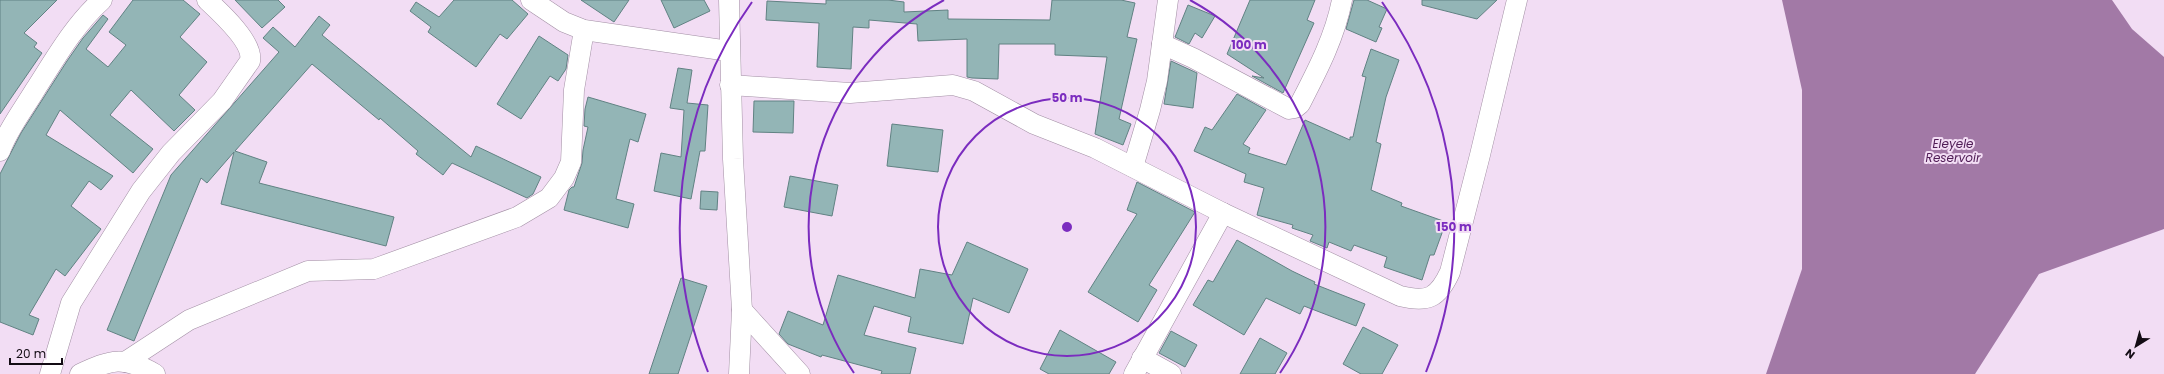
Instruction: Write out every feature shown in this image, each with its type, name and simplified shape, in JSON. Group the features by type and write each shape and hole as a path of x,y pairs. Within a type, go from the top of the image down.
{"street":[{"path":"50,374 71,303 141,192 171,153 222,101 250,61 252,54 246,43 207,0"},
{"path":"531,0 564,22 584,30 729,51"},
{"path":"729,0 730,85 742,310 738,374"},
{"path":"1133,167 1150,110 1168,0"},
{"path":"1162,44 1192,58 1289,109 1295,108 1300,104 1321,63 1340,13 1342,0"},
{"path":"730,85 850,93 958,86 974,90 1034,124 1095,148 1223,212 1400,296 1417,300 1432,297 1442,288 1450,272 1517,0"},
{"path":"0,151 8,132 65,44 95,3"},
{"path":"126,362 189,320 308,271 374,269 517,218 549,198 564,178 571,162 574,90 584,30"},
{"path":"1171,374 1138,366 1223,212"},
{"path":"742,310 800,374"},
{"path":"80,374 105,362 126,362 155,374"}],"water":[{"name":"Eleyele Reservoir","path":"1782,0 2112,0 2132,29 2164,57 2164,229 2039,274 1975,374 1766,374 1802,269 1802,90"}],"building":[{"path":"0,0 57,0 24,33 37,43 34,47 42,53 0,114"},
{"path":"133,0 183,0 200,14 180,37 207,62 179,95 195,110 174,131 131,90 110,115 153,149 133,173 60,110 46,135 113,176 101,190 89,181 71,206 101,229 65,276 56,269 29,315 39,319 33,335 0,322 0,174 21,133 67,61 83,38 103,15 108,19 86,49 108,67 126,45 109,32"},
{"path":"235,0 278,0 285,7 262,28"},
{"path":"454,0 512,0 528,14 507,39 500,34 476,67 428,32 431,27 410,11 416,2 439,17"},
{"path":"581,0 629,0 614,22"},
{"path":"661,0 704,0 710,11 674,28"},
{"path":"826,0 888,0 904,2 904,12 948,10 948,19 1050,20 1052,0 1121,0 1135,3 1127,37 1137,39 1119,119 1131,124 1123,145 1095,134 1107,57 1055,55 1055,44 999,44 998,79 972,78 967,77 967,39 918,41 917,24 869,20 869,28 853,27 851,69 817,67 819,23 766,20 767,1 826,4"},
{"path":"1250,0 1315,0 1307,20 1314,23 1283,93 1252,76 1264,78 1227,54"},
{"path":"1354,0 1367,0 1387,9 1379,27 1382,28 1376,42 1346,29"},
{"path":"1422,0 1497,0 1477,19 1422,5"},
{"path":"1188,5 1215,16 1202,38 1195,33 1189,44 1175,37"},
{"path":"319,16 330,25 322,35 471,157 476,146 541,177 533,194 527,198 452,163 443,175 416,154 418,151 380,118 379,120 312,64 235,151 267,162 259,183 394,217 386,246 221,204 234,152 207,183 201,178 134,341 107,330 171,175 279,52 263,38 273,27 295,47"},
{"path":"539,36 568,55 566,69 558,81 550,76 521,119 497,104"},
{"path":"1371,49 1399,60 1386,97 1376,142 1381,144 1371,190 1402,203 1401,206 1446,222 1434,255 1430,255 1422,280 1384,267 1387,257 1354,245 1351,251 1329,242 1327,248 1310,241 1313,235 1292,228 1293,225 1257,215 1264,188 1244,182 1246,174 1194,151 1205,127 1212,130 1237,94 1266,110 1243,144 1250,148 1248,153 1286,165 1305,120 1350,140 1350,137 1353,137 1366,77 1362,76"},
{"path":"1171,61 1197,73 1193,108 1164,104"},
{"path":"678,68 692,70 687,103 708,105 705,151 700,151 691,199 654,191 661,153 681,157 684,110 670,108"},
{"path":"588,97 646,114 638,142 630,139 616,199 634,204 628,228 564,210 569,190 574,187 582,163 588,127 584,126 585,109"},
{"path":"754,101 794,101 793,133 753,132"},
{"path":"892,124 943,130 938,172 887,166"},
{"path":"790,176 838,185 832,216 784,207"},
{"path":"1137,182 1195,212 1149,285 1157,290 1138,322 1088,292 1137,214 1127,210"},
{"path":"701,191 718,192 717,210 700,209"},
{"path":"1237,240 1292,271 1315,282 1314,284 1365,304 1356,326 1304,306 1300,314 1266,298 1244,335 1193,305 1208,280 1213,282"},
{"path":"967,242 1028,269 1009,313 973,298 963,344 908,332 911,317 874,306 864,335 916,348 910,374 881,374 882,371 822,355 821,357 788,344 779,334 788,311 823,325 838,275 915,298 920,269 952,275"},
{"path":"681,278 707,286 678,374 649,374"},
{"path":"1363,327 1398,345 1382,374 1361,374 1343,364"},
{"path":"1060,330 1116,362 1109,374 1049,374 1040,369"},
{"path":"1171,331 1197,345 1185,367 1159,353"},
{"path":"1260,338 1287,353 1275,374 1240,374"}]}
